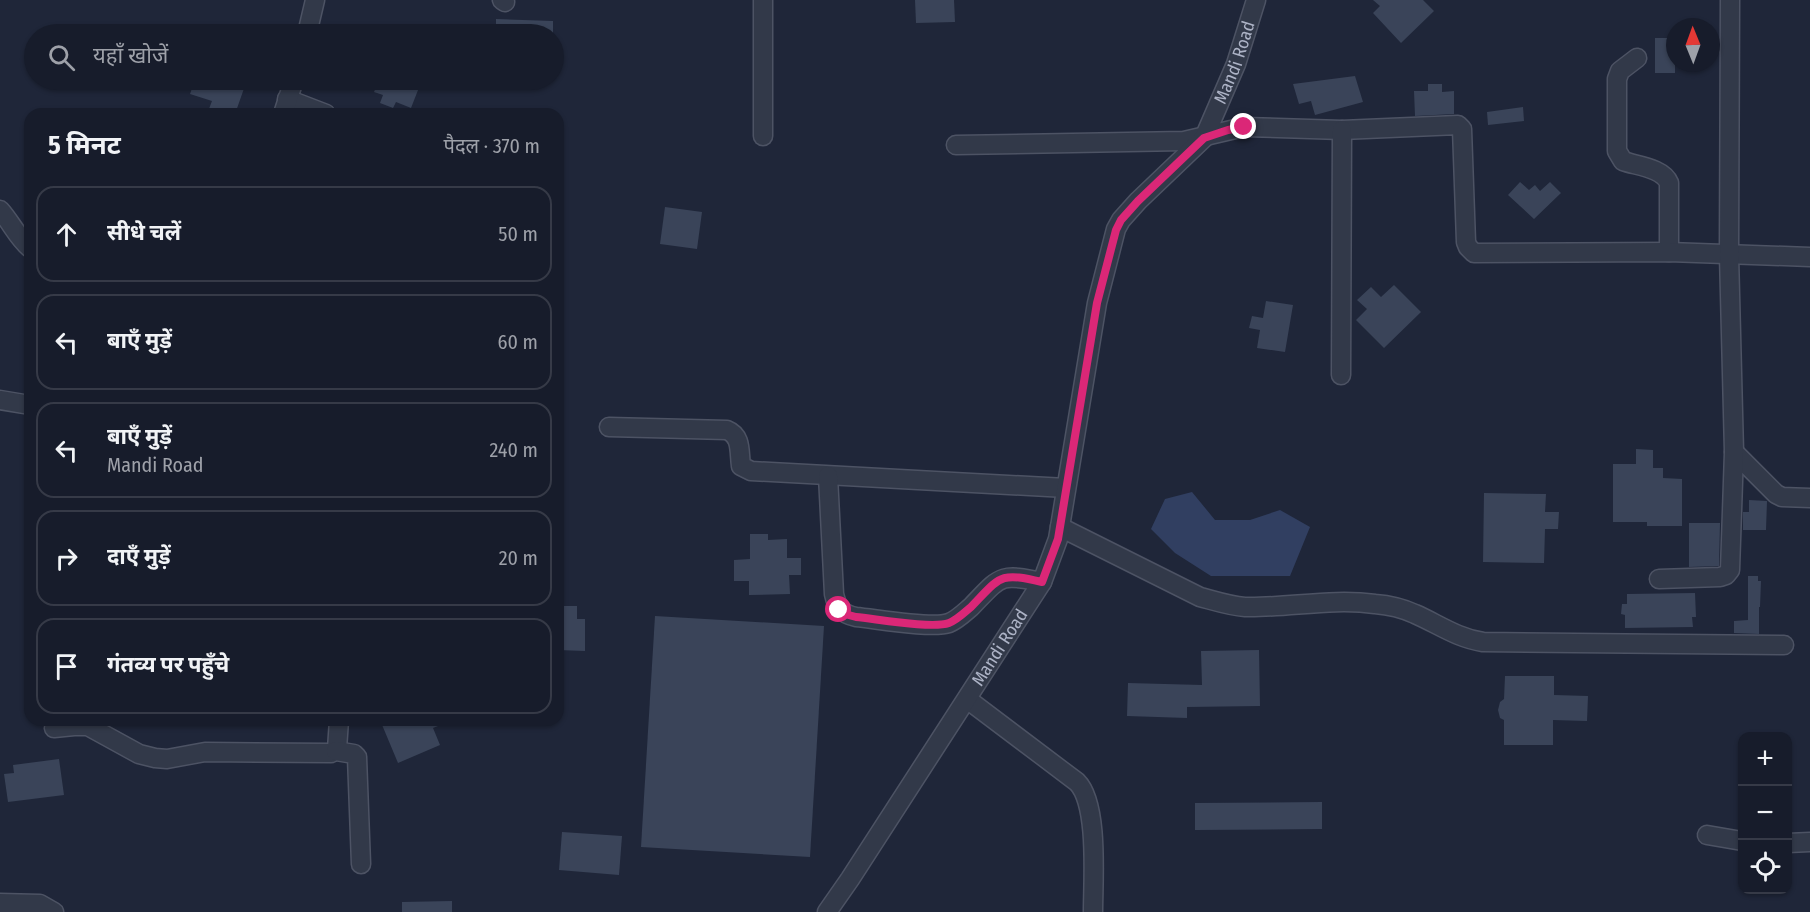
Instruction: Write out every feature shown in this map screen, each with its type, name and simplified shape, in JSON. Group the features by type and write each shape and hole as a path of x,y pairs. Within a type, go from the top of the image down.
{"street":[{"path":"310,24 315,0"},
{"path":"763,0 763,136"},
{"name":"Mandi Road","path":"827,912 968,699 1042,582 1053,555 1060,527 1097,303 1116,230 1121,220 1138,201 1204,138 1236,64 1256,0"},
{"path":"1659,579 1720,577 1729,573 1732,554 1734,452 1729,255 1730,0"},
{"path":"1637,58 1620,71 1617,79 1617,151 1623,161 1659,172 1667,178 1670,252"},
{"path":"285,106 291,90"},
{"path":"956,145 1184,141 1244,127 1342,130 1458,125 1461,127 1466,242 1474,253 1670,252 1810,257"},
{"path":"1341,375 1342,130"},
{"path":"0,210 24,242"},
{"path":"0,400 24,404"},
{"path":"609,427 721,429 737,436 741,466 746,470 1066,488"},
{"path":"1734,452 1776,494 1810,498"},
{"path":"828,476 834,594 839,610 845,614 942,624 958,618 1002,578 1018,577 1042,582"},
{"path":"1060,527 1200,597 1243,607 1341,601 1375,604 1406,610 1464,638 1483,642 1785,645"},
{"path":"968,699 1077,782 1085,792 1089,803 1093,844 1093,912"},
{"path":"54,728 88,726 138,754 155,758 167,759 204,752 323,754 336,751 354,754 357,757 361,864"},
{"path":"336,751 338,726"},
{"path":"1707,835 1738,840"},
{"path":"1792,843 1810,842"},
{"path":"0,903 40,904 54,912"}],"water":[{"path":"1192,492 1215,520 1250,520 1280,510 1310,527 1290,576 1211,576 1175,553 1151,529 1165,499"}],"building":[{"path":"915,0 954,0 955,22 916,23"},
{"path":"1373,0 1423,0 1434,11 1401,43 1373,13 1380,6"},
{"path":"496,19 553,21 553,24 496,24"},
{"path":"1655,38 1666,38 1666,72 1675,73 1655,73"},
{"path":"1355,76 1363,102 1315,115 1311,101 1299,104 1293,84"},
{"path":"1428,84 1442,84 1442,92 1454,91 1454,114 1415,116 1414,91 1428,91"},
{"path":"191,90 243,90 237,108 209,108 212,101 190,94"},
{"path":"375,90 418,90 411,108 396,102 393,108 380,103 383,95 374,92"},
{"path":"1523,107 1524,121 1488,125 1487,112"},
{"path":"1520,182 1529,190 1535,185 1540,191 1550,182 1561,193 1534,219 1508,195"},
{"path":"665,207 702,212 697,249 660,244"},
{"path":"1394,285 1421,312 1384,348 1356,320 1367,309 1357,300 1371,287 1381,297"},
{"path":"1266,301 1293,305 1285,352 1257,348 1260,330 1249,328 1252,316 1263,318"},
{"path":"1636,449 1653,450 1653,468 1663,468 1663,478 1682,479 1682,526 1647,526 1647,522 1613,522 1613,464 1636,464"},
{"path":"1484,493 1546,494 1545,512 1559,512 1558,529 1545,529 1544,563 1483,562"},
{"path":"1749,500 1767,501 1766,530 1743,530 1743,512 1749,512"},
{"path":"1689,523 1720,523 1719,566 1689,567"},
{"path":"750,534 768,534 768,540 787,539 787,558 801,558 801,575 789,575 790,594 749,595 749,581 734,581 734,560 750,559"},
{"path":"1748,576 1758,576 1758,581 1761,581 1759,634 1734,633 1734,621 1748,620"},
{"path":"1695,593 1696,617 1692,617 1693,627 1625,628 1625,615 1621,614 1622,604 1627,604 1627,594"},
{"path":"564,606 577,606 577,619 585,619 585,651 564,650"},
{"path":"655,616 824,626 810,857 641,847"},
{"path":"1259,650 1260,706 1187,707 1187,718 1127,716 1128,683 1202,685 1201,651"},
{"path":"1505,676 1554,676 1554,695 1588,696 1587,721 1553,720 1553,745 1504,745 1504,720 1500,718 1498,710 1500,702 1504,699"},
{"path":"383,726 438,726 433,728 440,745 398,763"},
{"path":"59,759 64,795 8,802 4,774 14,773 13,765"},
{"path":"1322,802 1322,829 1195,830 1195,803"},
{"path":"562,832 622,836 619,875 559,870"},
{"path":"452,901 452,912 402,912 402,902"}],"route":[{"path":"839,610 856,617 942,624 958,618 1002,578 1018,577 1042,582 1058,539 1097,303 1116,230 1121,220 1138,201 1204,138 1244,127"}]}
